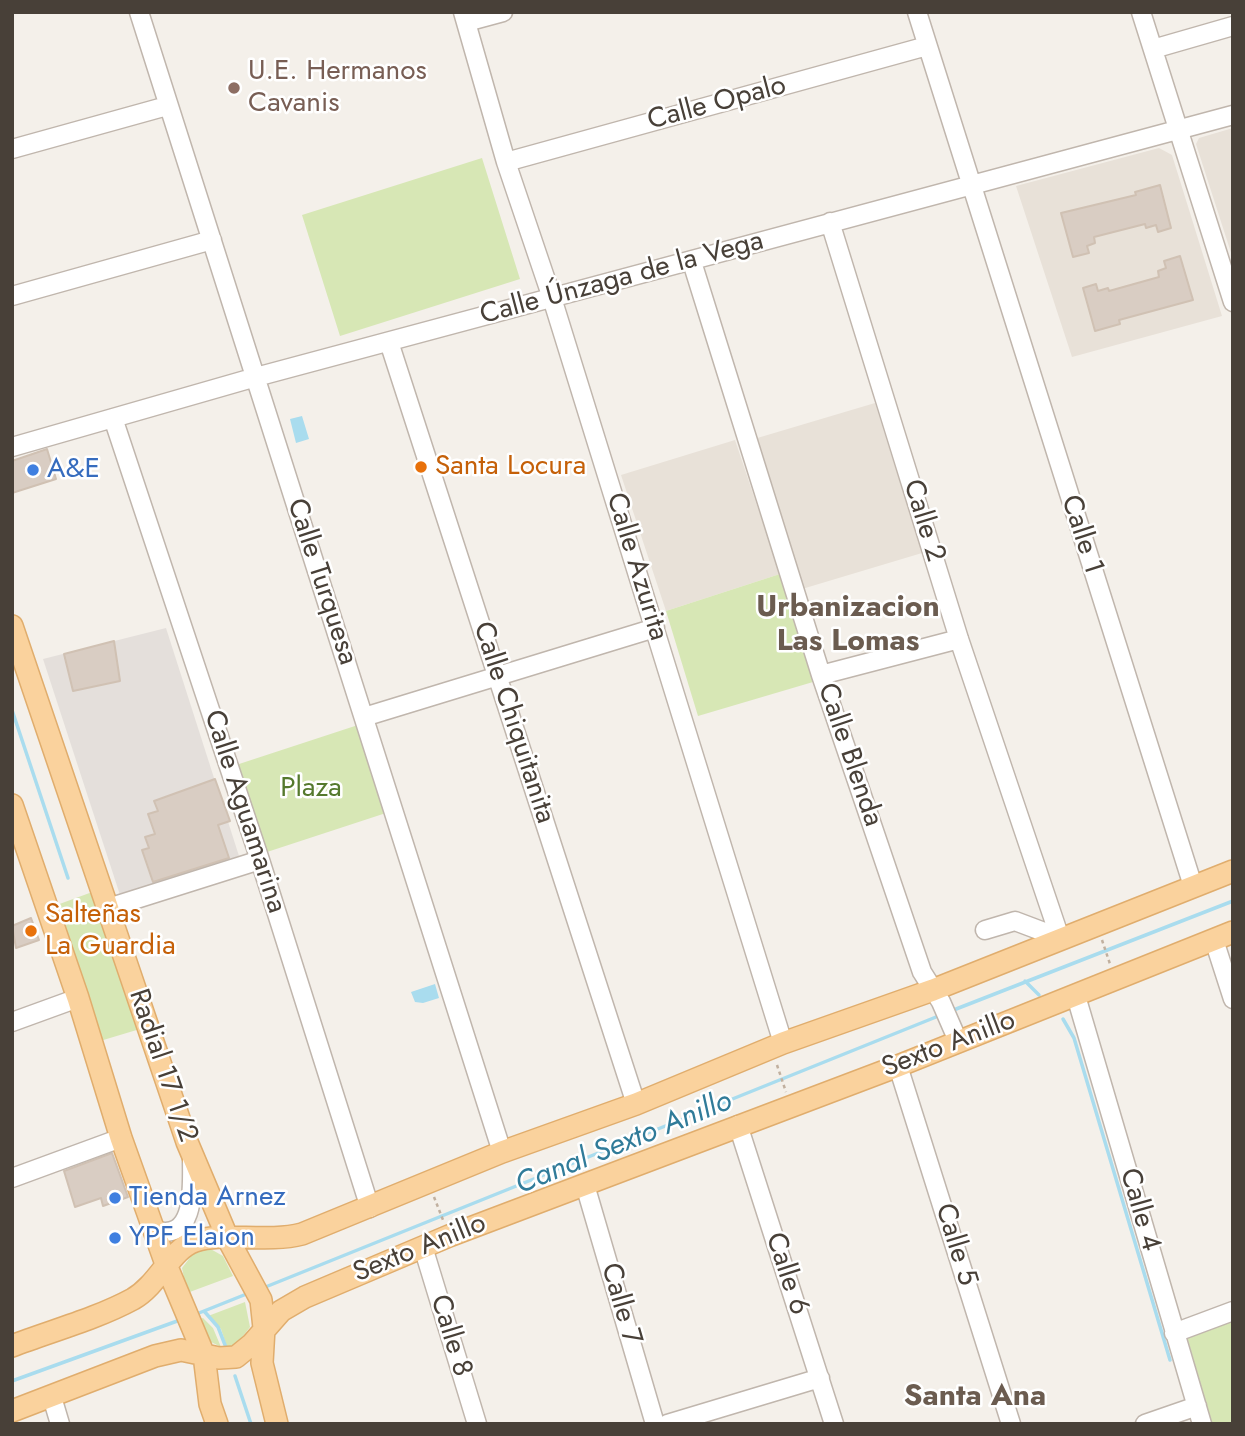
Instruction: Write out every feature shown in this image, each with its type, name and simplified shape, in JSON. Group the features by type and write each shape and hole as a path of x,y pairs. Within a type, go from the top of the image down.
{"main road":[{"name":"Radial 17 1/2","path":"12,626 192,1154 228,1239 245,1266 261,1300 264,1328 262,1363 277,1424"},
{"name":"Radial 17 1/2","path":"12,805 78,998 121,1138 167,1267 204,1355 206,1379 217,1424"},
{"name":"Sexto Anillo","path":"12,1346 132,1299 154,1284 178,1252 192,1242 210,1237 283,1239 370,1208 502,1152 937,996 1060,938 1233,871"},
{"name":"Sexto Anillo","path":"12,1411 155,1356 181,1350 219,1359 236,1357 253,1344 281,1311 304,1297 423,1247 898,1066 955,1034 1076,996 1223,936"}],"street":[{"name":"Calle Turquesa","path":"139,12 502,1152"},
{"path":"464,17 503,12"},
{"name":"Calle 1","path":"916,12 1192,886"},
{"path":"1141,12 1233,302"},
{"name":"Calle Azurita","path":"464,17 506,162 552,298 655,628 780,1052"},
{"path":"1153,49 1233,26"},
{"name":"Calle Opalo","path":"506,162 927,46"},
{"path":"12,149 167,106"},
{"name":"Calle Únzaga de la Vega","path":"12,447 256,377 1233,115"},
{"name":"Calle 2","path":"830,222 959,639 1060,938"},
{"path":"12,296 212,240"},
{"name":"Calle Blenda","path":"692,262 821,675 922,972 955,1034"},
{"name":"Calle Chiquitanita","path":"389,342 636,1104"},
{"name":"Calle Aguamarina","path":"113,418 260,860 370,1208"},
{"path":"364,717 655,628"},
{"path":"821,675 959,639"},
{"path":"108,908 260,860"},
{"path":"985,930 1015,921 1060,938"},
{"path":"1223,936 1233,999"},
{"name":"Calle 4","path":"1076,996 1202,1424"},
{"path":"12,1021 78,998"},
{"name":"Calle 5","path":"898,1066 1009,1423"},
{"name":"Calle 6","path":"738,1125 834,1424"},
{"path":"12,1178 121,1138"},
{"path":"154,1230 167,1234 179,1230 186,1221 191,1198 192,1154"},
{"name":"Calle 7","path":"585,1185 655,1424"},
{"name":"Calle 8","path":"423,1247 477,1424"},
{"path":"1174,1333 1233,1311"},
{"path":"667,1424 820,1378"},
{"path":"52,1397 60,1424"},
{"path":"1145,1424 1196,1406"}],"path":[{"path":"1101,936 1112,972"},
{"path":"780,1052 786,1091"},
{"path":"434,1196 446,1227"}],"shaded area":[{"path":"1233,128 1233,259 1196,144 1199,138"},
{"path":"1159,148 1172,155 1222,316 1072,357 1016,186"},
{"path":"875,403 922,553 802,589 754,439"},
{"path":"735,440 780,574 666,611 621,475"},
{"path":"166,628 239,856 120,895 43,659"}],"green space":[{"path":"482,158 520,279 340,336 302,215"},
{"path":"780,574 813,682 698,716 666,611"},
{"name":"Plaza","path":"358,725 386,813 264,853 236,765"},
{"path":"95,891 140,1029 100,1041 54,906"},
{"path":"207,1247 223,1256 233,1276 187,1293 182,1268 192,1255"},
{"path":"245,1302 250,1327 237,1344 227,1347 221,1329 208,1316"},
{"path":"1233,1317 1233,1424 1212,1424 1187,1337"},
{"path":"203,1318 213,1328 221,1347 207,1340 195,1321"}],"water":[{"path":"302,416 309,439 296,443 290,419"},
{"path":"435,984 439,998 423,1003 415,1002 411,992"}],"building":[{"path":"1160,185 1171,228 1158,232 1156,225 1146,228 1145,224 1094,237 1095,243 1087,246 1089,253 1073,257 1061,213 1136,195 1135,192"},
{"path":"1180,256 1193,300 1119,320 1120,324 1095,331 1083,288 1096,284 1098,291 1108,288 1109,291 1159,277 1158,271 1166,268 1164,261"},
{"name":"A&E","path":"47,449 56,479 12,493 12,461"},
{"path":"114,641 120,681 73,691 64,654"},
{"path":"215,779 230,821 218,825 229,858 153,882 142,850 149,848 145,837 155,834 148,814 158,811 154,801"},
{"path":"31,918 39,940 16,948 12,926"},
{"path":"112,1153 128,1197 103,1206 101,1198 75,1207 64,1171"}],"waterway":[{"path":"12,710 68,878"},
{"name":"Canal Sexto Anillo","path":"951,1011 1233,901"},
{"path":"1025,981 1039,995"},
{"name":"Canal Sexto Anillo","path":"263,1288 941,1015"},
{"path":"1063,1019 1074,1038 1170,1360"},
{"name":"Canal Sexto Anillo","path":"194,1315 249,1293"},
{"path":"204,1311 218,1327 227,1350"},
{"name":"Canal Sexto Anillo","path":"12,1381 180,1320"},
{"path":"235,1376 251,1424"}],"place":[{"name":"U.E. Hermanos Cavanis","path":"234,88"},
{"name":"Santa Locura","path":"421,467"},
{"name":"A&E","path":"33,470"},
{"name":"Salteñas La Guardia","path":"31,931"},
{"name":"Tienda Arnez","path":"115,1198"},
{"name":"YPF Elaion","path":"115,1238"}],"district":[{"name":"Urbanizacion Las Lomas","path":"848,626"},
{"name":"Santa Ana","path":"975,1398"}]}
